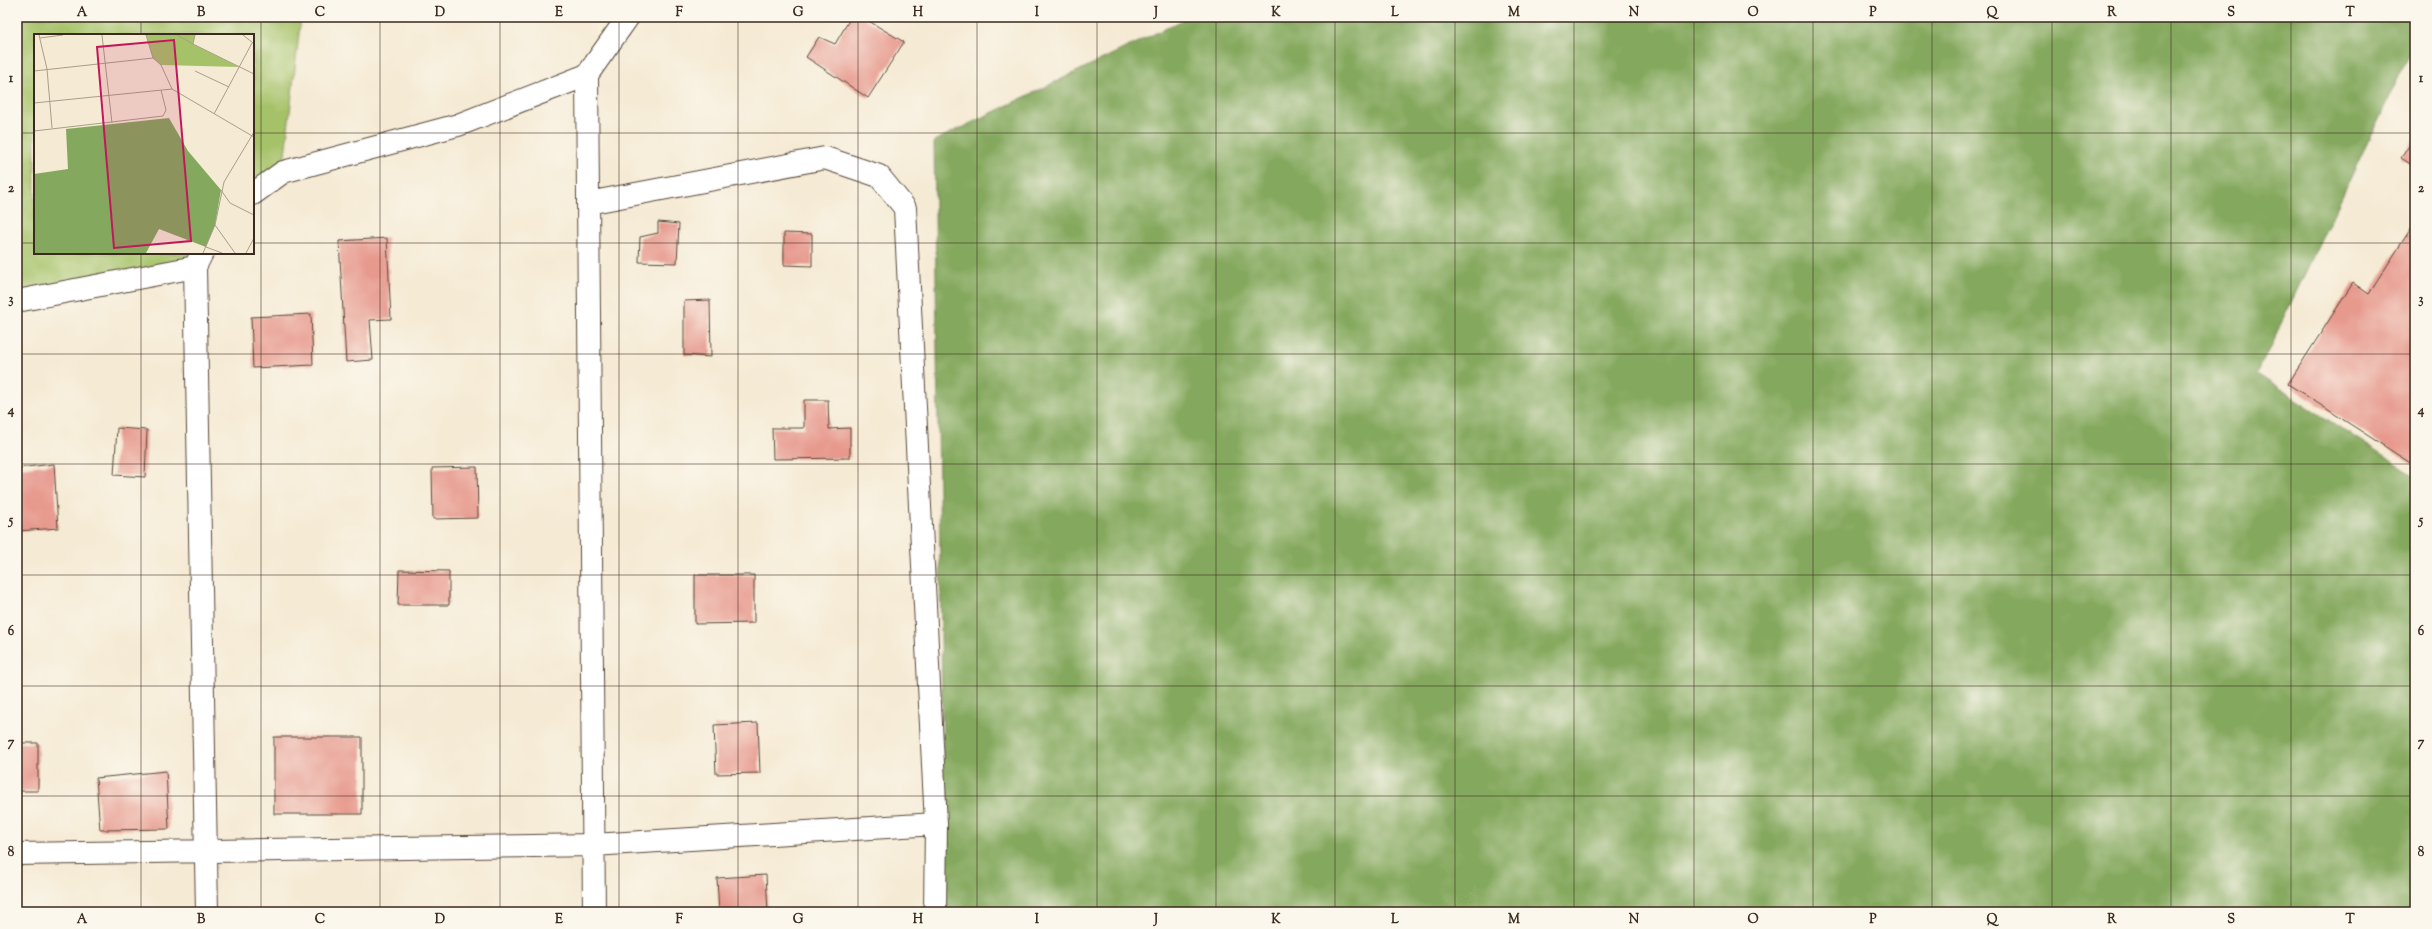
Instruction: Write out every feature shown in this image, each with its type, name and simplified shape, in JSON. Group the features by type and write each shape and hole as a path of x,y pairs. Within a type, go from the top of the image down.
{"street":[{"path":"254,193 283,172 458,125 587,76 628,17"},
{"path":"587,76 594,912"},
{"path":"588,203 825,158 879,176 905,208 936,824 935,912"},
{"path":"17,300 198,260 207,912"},
{"path":"17,854 593,845 936,824"}],"green space":[{"path":"17,17 301,17 283,172 254,193 254,34 34,34 34,254 202,254 195,267 17,301"},
{"path":"1189,17 2415,17 2415,43 2257,374 2415,476 2415,912 945,912 934,141"}],"building":[{"path":"851,17 862,17 904,42 868,98 806,57 819,37 835,44"},
{"path":"2415,137 2415,167 2401,158"},
{"path":"658,222 679,224 677,263 639,262 640,237 658,233"},
{"path":"2415,222 2415,466 2288,384 2353,283 2369,294"},
{"path":"784,233 812,234 812,266 784,265"},
{"path":"387,238 391,319 370,320 373,360 346,362 339,241"},
{"path":"710,300 711,357 684,355 684,301"},
{"path":"311,314 313,365 253,368 251,317"},
{"path":"804,400 828,400 829,429 850,428 850,458 773,459 772,428 804,428"},
{"path":"117,428 147,430 145,477 114,475"},
{"path":"54,464 58,528 17,531 17,468"},
{"path":"477,467 478,518 433,519 432,468"},
{"path":"399,570 449,571 449,605 398,605"},
{"path":"695,575 754,575 754,623 695,624"},
{"path":"758,723 760,773 716,774 714,725"},
{"path":"274,737 362,737 362,814 274,814"},
{"path":"17,743 38,743 38,791 17,791"},
{"path":"166,771 169,829 100,830 96,778"},
{"path":"766,875 768,912 719,912 717,878"}]}
